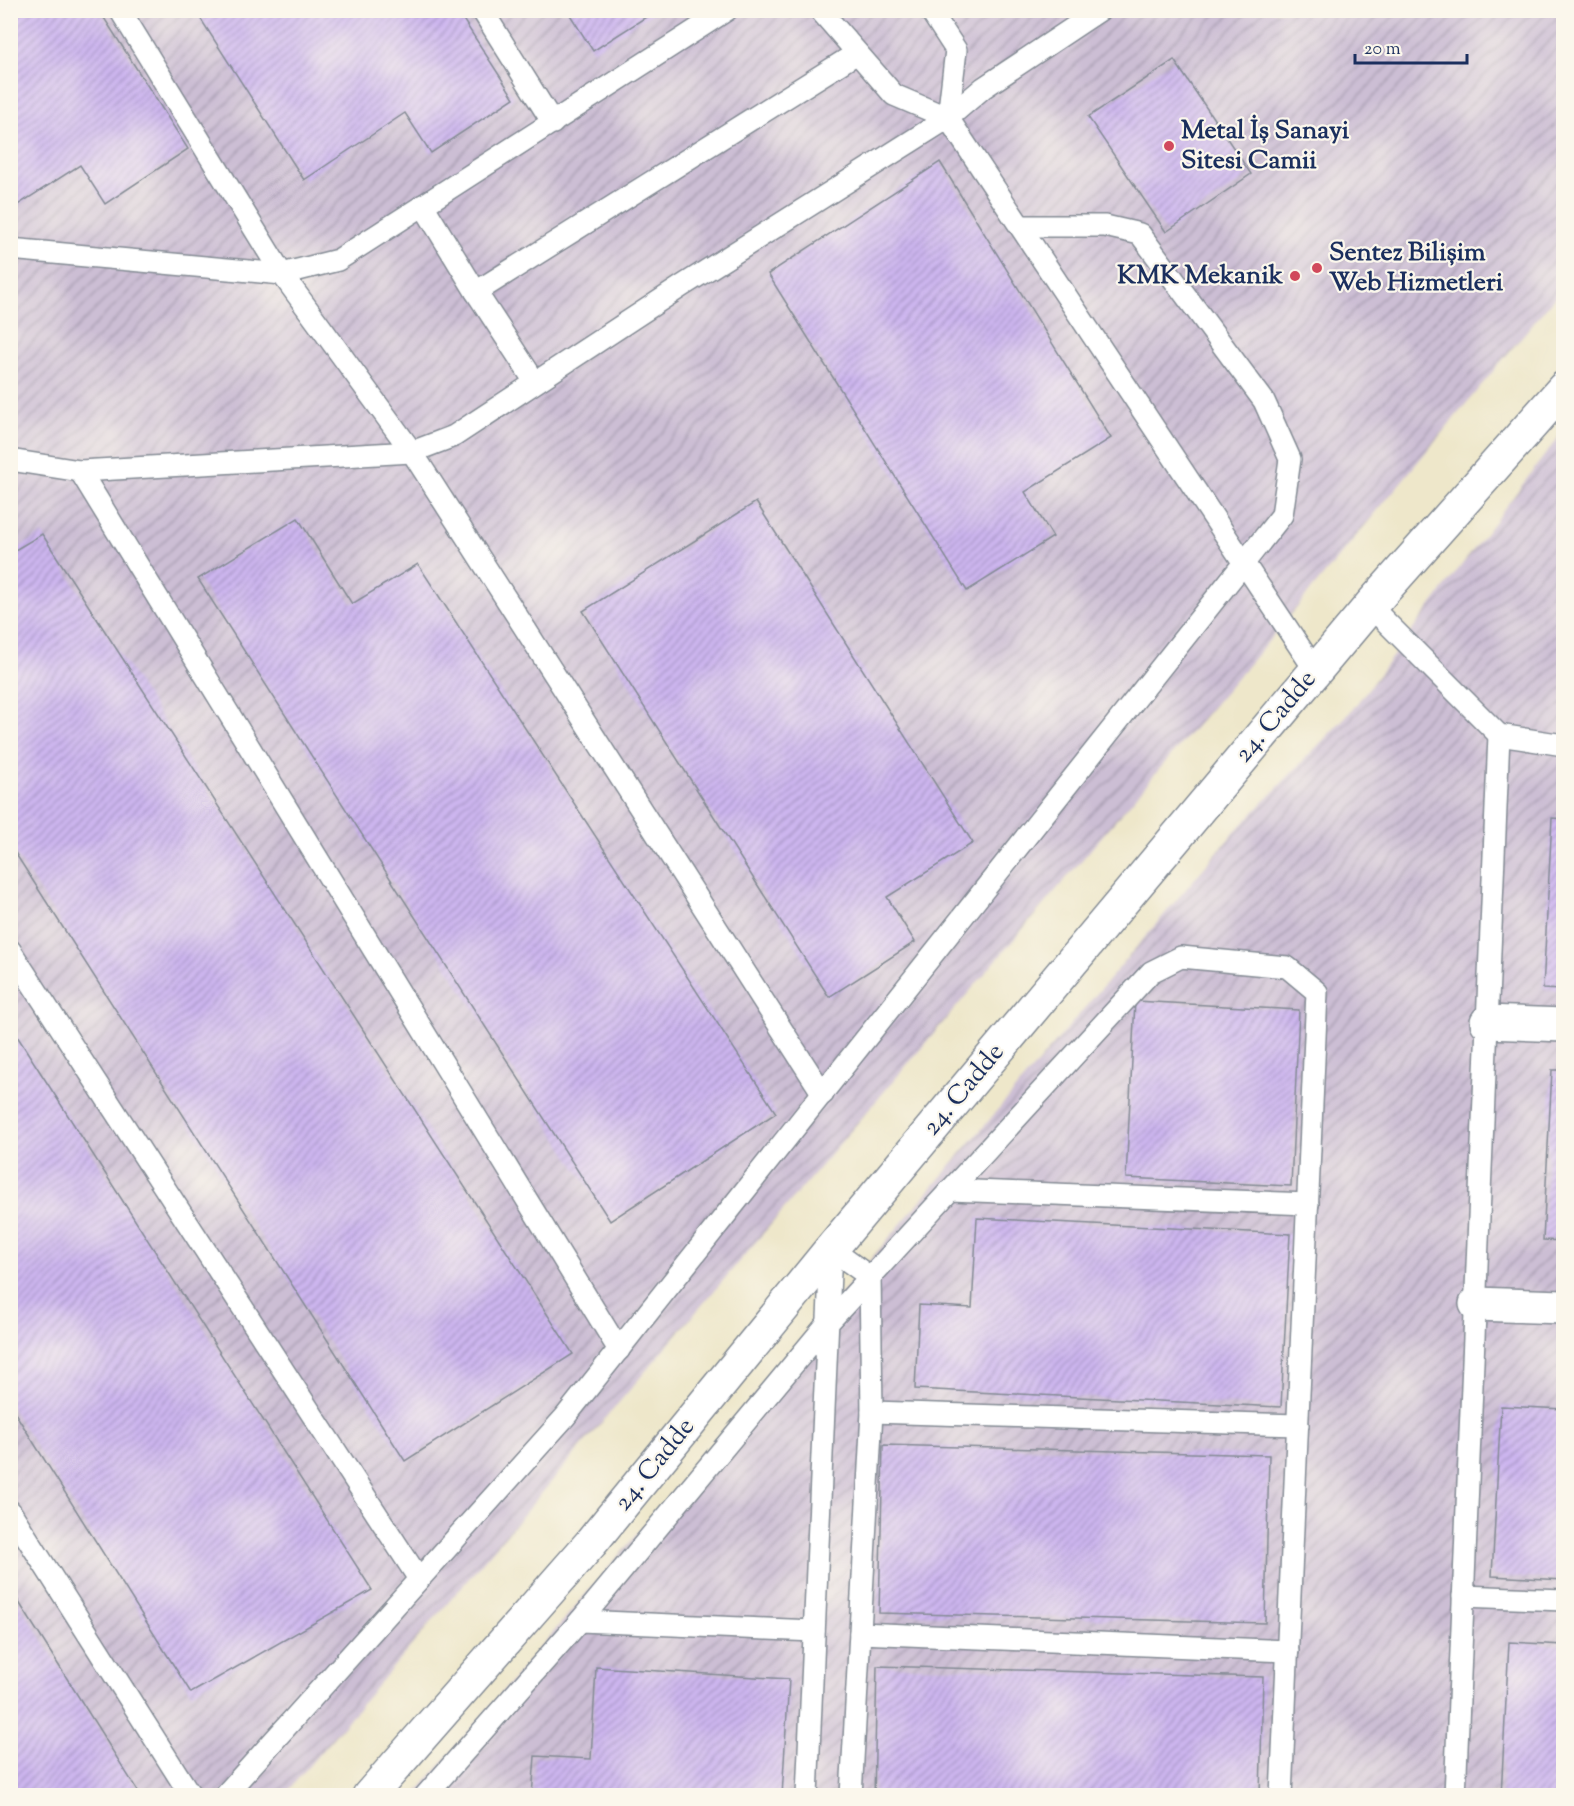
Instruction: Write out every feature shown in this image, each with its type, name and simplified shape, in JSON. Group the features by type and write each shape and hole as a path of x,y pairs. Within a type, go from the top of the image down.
{"street":[{"name":"24. Cadde","path":"369,1796 591,1543 831,1249 1315,670 1563,388"},
{"path":"1487,1022 1563,1025"},
{"path":"1476,1304 1563,1307"}],"lane":[{"path":"120,10 282,274 412,453 823,1094"},
{"path":"482,10 553,123"},
{"path":"10,249 282,274 338,260 727,10"},
{"path":"820,10 894,95 948,118 1315,670"},
{"path":"10,460 80,471 412,453 454,436 692,279 948,118 983,88 1100,10"},
{"path":"936,13 956,50 948,118"},
{"path":"476,292 857,53"},
{"path":"423,205 535,382"},
{"path":"224,1796 565,1417 1282,515 1290,459 1264,401 1140,234 1105,226 1020,226"},
{"path":"80,471 619,1350"},
{"path":"1370,606 1499,735 1563,745"},
{"path":"1455,1796 1499,735"},
{"path":"10,950 420,1579"},
{"path":"426,1796 580,1621 827,1324 870,1276 1150,972 1181,957 1287,967 1317,992 1281,1796"},
{"path":"950,1190 1308,1204"},
{"path":"831,1249 870,1276"},
{"path":"807,1796 831,1249"},
{"path":"851,1796 872,1412 870,1276"},
{"path":"872,1412 1298,1425"},
{"path":"10,1511 191,1796"},
{"path":"1463,1596 1563,1600"},
{"path":"580,1621 814,1631"},
{"path":"860,1632 1288,1651"}],"shaded area":[{"path":"11,11 1563,11 1563,287 1284,623 284,1795 11,1796"},
{"path":"1563,431 1563,1795 414,1796 1231,836 1352,710"}],"building":[{"path":"10,10 99,10 188,149 105,204 80,165 10,210"},
{"path":"195,10 457,10 514,98 431,153 405,113 304,180"},
{"path":"567,10 657,10 593,51"},
{"name":"Metal İş Sanayi Sitesi Camii","path":"1174,60 1251,174 1166,232 1088,117"},
{"path":"940,162 1111,438 1025,492 1053,537 967,591 768,274"},
{"path":"756,502 973,843 887,897 915,942 829,997 583,611"},
{"path":"298,518 352,604 418,564 776,1113 610,1221 198,579"},
{"path":"42,534 573,1354 405,1461 10,845 10,553"},
{"path":"1552,818 1564,819 1564,990 1543,989"},
{"path":"1135,1001 1299,1010 1291,1186 1126,1178"},
{"path":"10,1025 372,1590 191,1693 10,1405"},
{"path":"1552,1070 1564,1070 1564,1241 1543,1240"},
{"path":"977,1218 1290,1234 1281,1407 915,1389 919,1305 972,1308"},
{"path":"1501,1406 1564,1409 1564,1580 1492,1576"},
{"path":"883,1445 1269,1455 1265,1623 879,1613"},
{"path":"10,1588 141,1796 10,1796"},
{"path":"1509,1642 1564,1645 1564,1796 1501,1796"},
{"path":"877,1666 1263,1677 1260,1796 874,1796"},
{"path":"596,1667 789,1679 782,1796 532,1796 535,1756 591,1759"}],"place":[{"name":"Metal İş Sanayi Sitesi Camii","path":"1169,146"},
{"name":"Sentez Bilişim Web Hizmetleri","path":"1317,268"},
{"name":"KMK Mekanik","path":"1295,276"}]}
